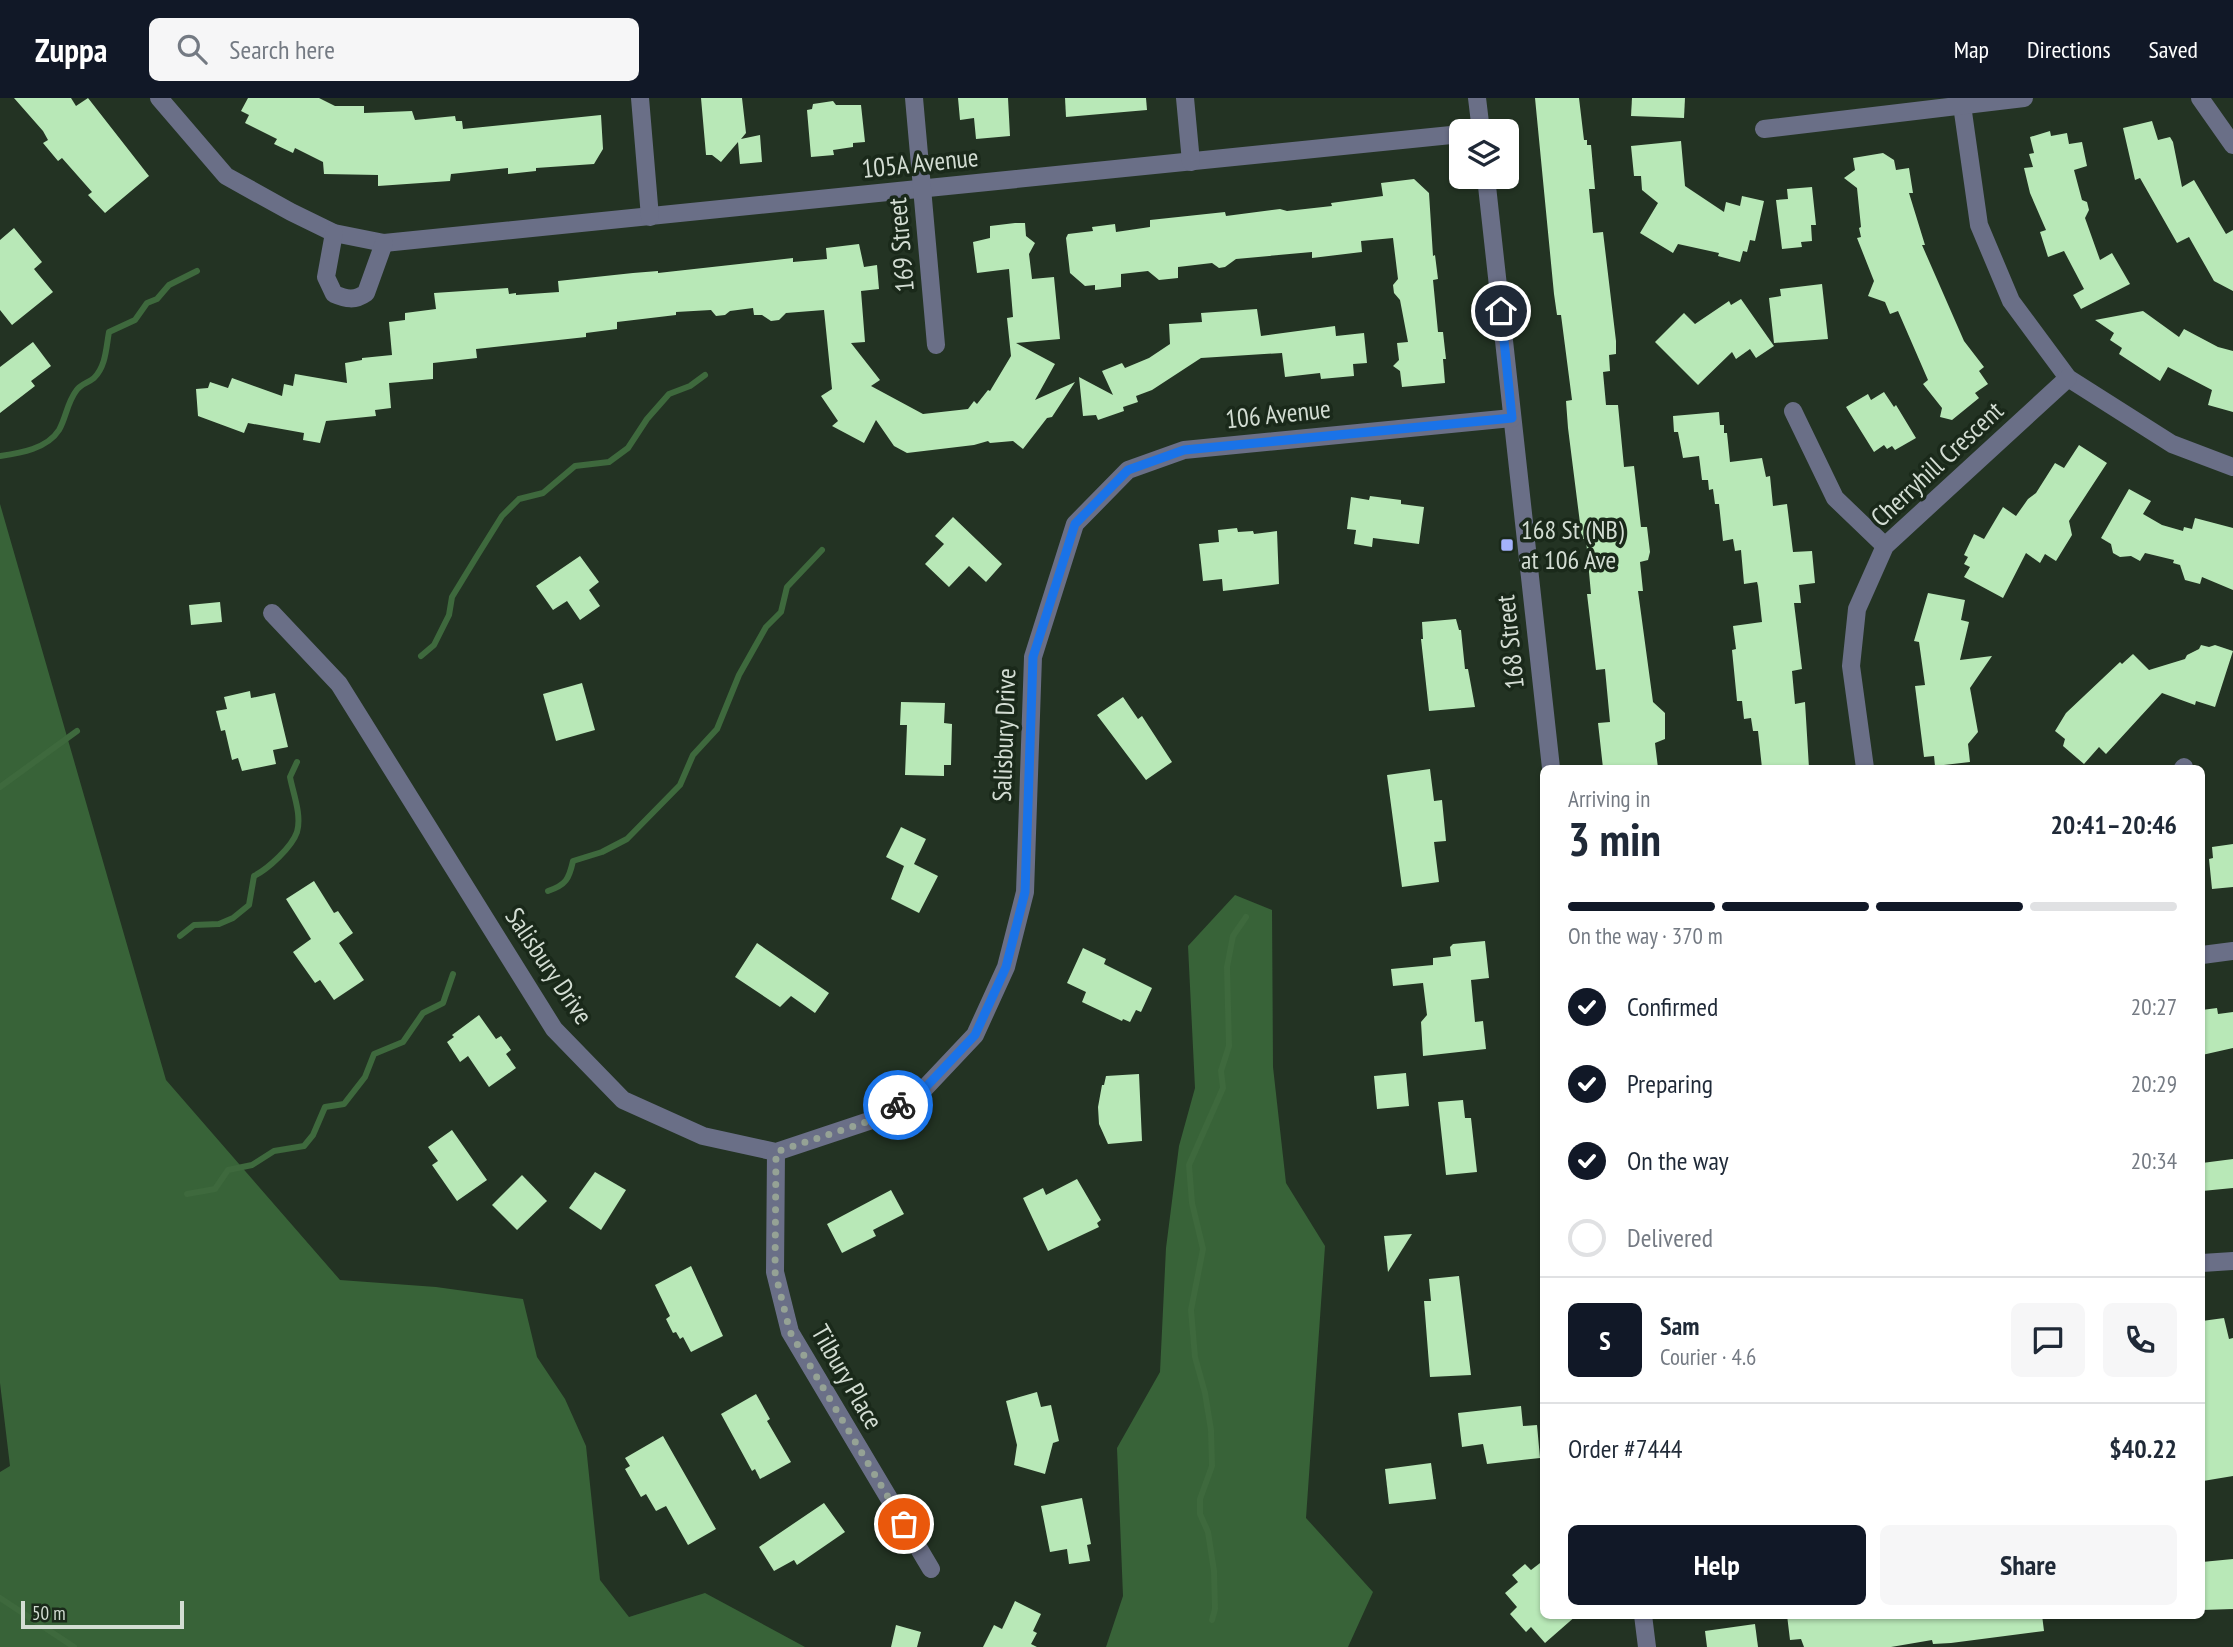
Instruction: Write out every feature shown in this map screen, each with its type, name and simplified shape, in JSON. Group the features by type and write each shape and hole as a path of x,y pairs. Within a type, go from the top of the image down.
{"street":[{"name":"105A Avenue","path":"159,98 226,176 334,233 384,243 1449,135"},
{"path":"639,98 650,217"},
{"name":"169 Street","path":"914,98 936,345"},
{"path":"1185,98 1191,162"},
{"path":"1477,98 1480,119"},
{"path":"1764,129 1962,102 2024,98"},
{"path":"2200,98 2233,145"},
{"path":"1962,102 1979,225 2011,301 2068,378 2172,444 2233,467"},
{"name":"168 Street","path":"1487,189 1551,765"},
{"path":"334,233 326,277 334,294 342,298 359,298 366,293 384,243"},
{"name":"Cherryhill Crescent","path":"1865,765 1851,666 1857,609 1885,546 2068,378"},
{"path":"1793,411 1835,498 1885,546"},
{"name":"106 Avenue","path":"1075,524 1128,470 1184,450 1512,418"},
{"name":"Salisbury Drive","path":"272,613 338,684 554,1029 622,1100 702,1136 776,1152 875,1119 924,1089 975,1035 1006,967 1025,892 1033,657 1075,524"},
{"path":"2205,955 2233,951"},
{"name":"Tilbury Place","path":"776,1152 775,1272 790,1332 931,1569"},
{"path":"2205,1263 2233,1261"},
{"path":"1644,1619 1647,1647"}],"green space":[{"path":"0,504 166,1080 340,1280 436,1287 523,1299 537,1357 565,1399 586,1446 600,1580 629,1617 705,1593 805,1647 0,1647 0,1472 10,1466 0,1383"},
{"path":"1235,895 1272,910 1273,1067 1286,1183 1325,1246 1306,1518 1373,1592 1348,1647 1106,1647 1123,1596 1117,1448 1160,1372 1166,1248 1179,1146 1195,1088 1188,946"}],"building":[{"path":"14,98 71,98 76,106 88,98 149,176 105,213 88,195 92,192 62,158 58,161 43,143 48,140 43,131"},
{"path":"248,98 319,98 335,106 364,106 364,113 412,111 415,120 455,116 456,121 462,121 463,129 601,115 603,149 594,164 536,168 536,171 508,174 508,168 451,174 450,181 378,186 378,175 324,174 323,162 295,148 293,153 274,144 277,139 245,123 249,115 241,111"},
{"path":"701,98 742,98 746,133 741,139 760,135 762,162 740,164 738,142 721,162 712,155 706,155"},
{"path":"958,98 1008,98 1010,136 976,139 974,118 960,120"},
{"path":"1065,98 1146,98 1147,110 1066,117"},
{"path":"1535,98 1579,98 1584,140 1587,140 1587,145 1591,145 1595,189 1589,189 1593,233 1603,232 1616,341 1616,354 1609,355 1610,371 1603,372 1606,405 1618,405 1624,467 1634,466 1641,527 1647,527 1650,552 1648,560 1640,562 1643,591 1638,591 1653,702 1665,713 1665,739 1655,743 1658,765 1603,765 1598,723 1610,722 1605,669 1596,670 1587,594 1591,594 1586,539 1582,539 1568,428 1566,401 1572,400 1561,315 1557,315"},
{"path":"1632,98 1685,98 1684,118 1631,116"},
{"path":"833,101 836,105 861,105 865,142 833,150 834,155 811,157 807,110 812,109 813,104"},
{"path":"2152,121 2158,140 2170,137 2173,142 2182,187 2194,180 2226,234 2233,230 2233,291 2214,281 2189,237 2177,243 2140,178 2135,180 2123,128"},
{"path":"2050,131 2051,136 2067,133 2069,144 2082,142 2087,166 2074,170 2082,200 2087,202 2089,210 2085,218 2100,260 2112,253 2130,284 2081,309 2073,295 2084,289 2064,251 2048,257 2040,232 2046,230 2030,193 2024,168 2033,167 2029,154 2034,153 2030,137"},
{"path":"1681,141 1685,186 1724,212 1726,202 1740,206 1742,196 1764,201 1755,241 1750,240 1747,252 1743,251 1740,262 1718,256 1719,253 1678,244 1673,253 1640,233 1658,203 1642,190 1641,176 1634,176 1631,146"},
{"path":"1883,153 1894,160 1896,170 1909,168 1913,193 1909,193 1925,245 1922,245 1964,341 1984,367 1979,371 1988,384 1975,393 1979,398 1952,420 1940,417 1942,408 1923,384 1928,380 1898,311 1890,314 1885,302 1868,296 1874,281 1857,238 1861,237 1861,227 1857,188 1844,178 1855,170 1853,158"},
{"path":"1414,179 1429,193 1433,256 1435,255 1438,279 1433,280 1438,332 1443,332 1445,383 1402,387 1400,371 1393,366 1399,360 1397,343 1408,342 1400,300 1394,293 1393,285 1398,279 1393,238 1361,241 1362,252 1312,258 1312,252 1236,259 1219,268 1212,263 1178,267 1178,278 1159,280 1148,271 1121,274 1121,287 1095,290 1095,285 1085,286 1070,273 1066,238 1068,234 1093,231 1092,227 1115,224 1116,232 1150,227 1150,220 1225,212 1226,216 1332,206 1331,203 1383,196 1381,183"},
{"path":"1812,187 1816,225 1811,225 1812,241 1801,242 1802,247 1782,249 1776,200 1788,199 1787,189"},
{"path":"1025,223 1026,236 1035,243 1029,254 1032,279 1054,277 1060,339 1016,343 1055,364 1035,400 1075,382 1052,417 1047,418 1023,449 1013,441 988,441 907,453 894,446 876,420 864,443 832,426 838,421 821,396 832,389 824,310 786,313 779,320 771,321 762,315 754,315 753,308 716,316 711,310 676,312 676,315 617,322 617,329 586,333 586,337 476,349 477,358 433,363 433,379 389,383 391,408 375,410 376,416 326,421 320,443 303,440 304,433 248,423 244,433 198,416 196,389 208,388 210,382 228,388 232,378 282,396 284,384 293,386 295,374 347,383 345,363 392,355 389,322 405,320 405,313 436,309 434,293 508,288 509,294 516,295 559,292 558,281 793,258 793,262 827,259 826,248 859,244 864,267 877,265 879,289 861,291 865,342 851,343 880,380 871,386 923,414 968,409 974,401 977,404 988,390 990,391 1011,356 1007,318 1013,317 1009,269 977,273 973,242 990,238 990,226"},
{"path":"14,228 42,262 34,269 53,292 12,325 0,310 0,240"},
{"path":"1822,284 1828,339 1774,343 1769,298 1781,296 1780,289"},
{"path":"1741,299 1774,346 1756,358 1750,349 1736,359 1732,352 1698,385 1655,342 1684,313 1695,324 1729,301 1731,305"},
{"path":"1257,309 1261,336 1335,326 1336,336 1364,333 1367,363 1353,364 1354,376 1321,379 1320,373 1285,377 1282,353 1201,358 1152,390 1136,396 1138,402 1123,407 1124,411 1098,420 1096,415 1083,416 1079,377 1113,395 1102,371 1122,363 1125,368 1149,358 1170,344 1169,324 1202,322 1201,313"},
{"path":"2143,311 2179,337 2184,329 2218,347 2233,351 2233,412 2208,405 2212,390 2168,367 2160,381 2119,354 2122,348 2110,340 2114,333 2095,320"},
{"path":"33,342 51,366 31,381 35,386 0,413 0,367"},
{"path":"1884,392 1894,407 1896,405 1916,438 1895,450 1892,446 1887,449 1884,445 1874,452 1846,407 1868,394 1871,400"},
{"path":"1719,412 1720,425 1724,425 1724,433 1727,433 1730,462 1762,458 1766,477 1770,476 1773,506 1787,504 1793,552 1812,551 1815,583 1799,585 1801,603 1794,603 1802,669 1792,671 1795,704 1805,702 1809,765 1762,765 1758,731 1753,731 1751,718 1744,719 1742,701 1737,701 1732,650 1736,649 1733,626 1762,622 1757,582 1744,584 1741,550 1735,551 1733,539 1723,541 1719,504 1715,504 1713,489 1709,490 1708,480 1702,480 1699,456 1683,458 1678,432 1674,432 1673,416"},
{"path":"2079,445 2107,463 2069,521 2072,535 2056,561 2045,554 2040,563 2026,553 2003,598 1964,577 1970,567 1964,564 1968,557 1964,555 1974,534 1984,539 2003,507 2016,516 2036,493 2055,463 2064,468"},
{"path":"2129,489 2151,501 2143,514 2162,525 2183,531 2184,527 2192,529 2195,518 2233,528 2233,590 2202,577 2200,584 2185,580 2180,565 2173,563 2174,560 2145,553 2140,561 2131,556 2120,557 2113,553 2111,544 2101,538"},
{"path":"1370,496 1401,500 1401,504 1424,507 1419,544 1373,538 1372,547 1354,544 1356,530 1347,529 1351,497 1369,500"},
{"path":"953,517 1002,564 986,582 969,566 949,587 925,564 944,544 935,536"},
{"path":"1237,528 1238,532 1253,531 1254,534 1277,531 1279,584 1223,591 1222,579 1203,581 1199,544 1219,542 1218,530"},
{"path":"580,556 599,582 589,590 600,606 580,620 567,601 553,610 536,586"},
{"path":"1928,593 1965,600 1961,620 1969,622 1960,660 1992,656 1970,688 1978,732 1968,744 1970,762 1935,765 1934,756 1924,757 1915,686 1925,685 1919,642 1914,641"},
{"path":"220,602 222,622 191,625 189,605"},
{"path":"1456,619 1461,630 1465,669 1468,669 1475,707 1429,711 1421,639 1422,622"},
{"path":"2201,645 2215,645 2233,651 2215,707 2196,701 2195,705 2162,693 2106,754 2099,747 2084,764 2063,746 2065,739 2055,731 2066,713 2120,662 2122,664 2133,654 2149,670 2185,659"},
{"path":"582,683 595,730 556,741 543,694"},
{"path":"250,691 251,698 275,693 288,747 273,750 276,764 242,771 238,758 232,760 225,730 221,731 216,711 227,709 224,697"},
{"path":"1123,697 1138,719 1142,716 1172,762 1146,780 1097,715"},
{"path":"901,702 945,703 944,723 952,724 951,765 944,765 944,776 905,775 907,725 900,725"},
{"path":"1430,769 1434,801 1442,800 1446,841 1434,842 1439,882 1402,887 1387,775"},
{"path":"901,827 926,839 914,864 938,876 919,913 891,899 904,866 886,857"},
{"path":"2233,844 2233,887 2212,889 2209,859 2213,858 2212,847"},
{"path":"314,881 334,913 338,911 353,933 339,943 364,980 334,1000 320,980 315,983 293,952 311,939 286,899"},
{"path":"1485,941 1489,978 1471,980 1475,1022 1483,1021 1486,1049 1423,1056 1421,1022 1427,1015 1423,983 1393,986 1391,969 1433,965 1433,958 1451,956 1450,947 1453,944"},
{"path":"757,943 829,993 815,1013 791,996 780,1007 735,977"},
{"path":"1083,948 1106,959 1104,964 1152,988 1141,1012 1136,1010 1130,1022 1123,1019 1122,1021 1082,1002 1086,992 1067,983"},
{"path":"2217,1008 2218,1014 2233,1012 2233,1048 2205,1054 2205,1010"},
{"path":"479,1015 496,1039 501,1036 511,1050 506,1054 516,1068 489,1087 468,1056 460,1062 447,1042 454,1037 452,1035"},
{"path":"1406,1073 1409,1106 1377,1109 1374,1076"},
{"path":"1139,1074 1142,1141 1108,1144 1099,1124 1098,1107 1102,1085 1106,1076"},
{"path":"1463,1100 1465,1118 1471,1118 1477,1172 1446,1175 1438,1102"},
{"path":"452,1130 487,1180 457,1201 432,1165 438,1161 428,1147"},
{"path":"2233,1159 2233,1188 2205,1191 2205,1163"},
{"path":"595,1172 626,1190 601,1230 569,1208"},
{"path":"522,1175 547,1201 517,1230 492,1205"},
{"path":"1077,1179 1101,1220 1097,1223 1099,1227 1048,1251 1023,1198 1043,1188 1046,1195"},
{"path":"891,1190 904,1214 873,1230 876,1236 842,1253 827,1224"},
{"path":"1412,1234 1388,1272 1384,1236"},
{"path":"691,1266 723,1336 691,1352 683,1337 680,1339 676,1332 673,1333 666,1319 670,1316 655,1285"},
{"path":"1459,1276 1471,1375 1430,1377 1424,1301 1431,1301 1429,1279"},
{"path":"2224,1318 2229,1339 2233,1338 2233,1476 2205,1481 2205,1321"},
{"path":"1037,1392 1041,1407 1051,1405 1059,1441 1053,1443 1045,1474 1014,1465 1017,1445 1006,1401"},
{"path":"756,1394 770,1419 767,1421 791,1462 760,1479 755,1469 752,1471 721,1414"},
{"path":"1521,1406 1523,1426 1537,1425 1540,1458 1487,1464 1483,1444 1462,1447 1458,1413"},
{"path":"663,1436 716,1529 688,1545 666,1506 656,1511 646,1494 641,1497 625,1469 630,1466 625,1458"},
{"path":"1431,1463 1436,1499 1389,1504 1385,1469"},
{"path":"1082,1498 1091,1544 1087,1545 1090,1561 1069,1564 1067,1549 1050,1552 1041,1506"},
{"path":"824,1503 845,1532 797,1565 794,1560 774,1571 759,1547"},
{"path":"2233,1559 2233,1609 2205,1610 2205,1562"},
{"path":"1540,1563 1540,1619 1572,1619 1545,1643 1531,1627 1526,1632 1510,1614 1517,1607 1505,1593 1518,1582 1512,1575 1525,1564 1531,1570"},
{"path":"1015,1601 1041,1614 1033,1631 1037,1633 1031,1644 1037,1647 983,1647 994,1625 1002,1629"},
{"path":"1787,1619 2042,1619 2044,1631 1951,1643 1933,1644 1932,1640 1891,1647 1804,1647 1801,1639 1790,1640"},
{"path":"1755,1624 1758,1647 1707,1647 1705,1631"},
{"path":"896,1625 921,1632 917,1647 891,1647"}],"waterway":[{"path":"0,456 32,449 48,442 59,430 76,391 94,378 101,368 109,332 135,320 147,303 157,299 169,285 197,271"},
{"path":"421,656 434,645 449,615 452,597 477,556 502,516 519,499 543,493 575,466 609,462 628,448 647,419 669,394 690,386 705,375"},
{"path":"548,891 566,880 573,861 602,852 627,839 680,785 693,755 717,729 739,675 766,627 781,612 787,587 822,550"},
{"path":"0,787 77,731"},
{"path":"180,936 194,925 219,924 233,918 249,905 254,876 285,851 297,832 298,811 290,777 297,762"},
{"path":"1212,1620 1215,1609 1214,1571 1208,1532 1200,1514 1200,1499 1212,1466 1211,1430 1195,1357 1191,1310 1203,1249 1192,1203 1189,1165 1223,1088 1221,1071 1229,1046 1227,967 1233,936 1246,917"},
{"path":"187,1194 215,1189 228,1170 252,1165 274,1151 304,1146 313,1135 325,1107 344,1104 365,1077 374,1054 403,1042 423,1013 443,1003 453,974"},
{"path":"0,1598 74,1647"}],"way so far":[{"path":"898,1105 875,1119 776,1152 775,1272 790,1332 904,1524"}],"place":[{"name":"168 St (NB) at 106 Ave","path":"1507,545"}],"route":[{"path":"898,1105 924,1089 975,1035 1006,967 1025,892 1033,657 1075,524 1128,470 1184,450 1512,418 1501,311"}]}
